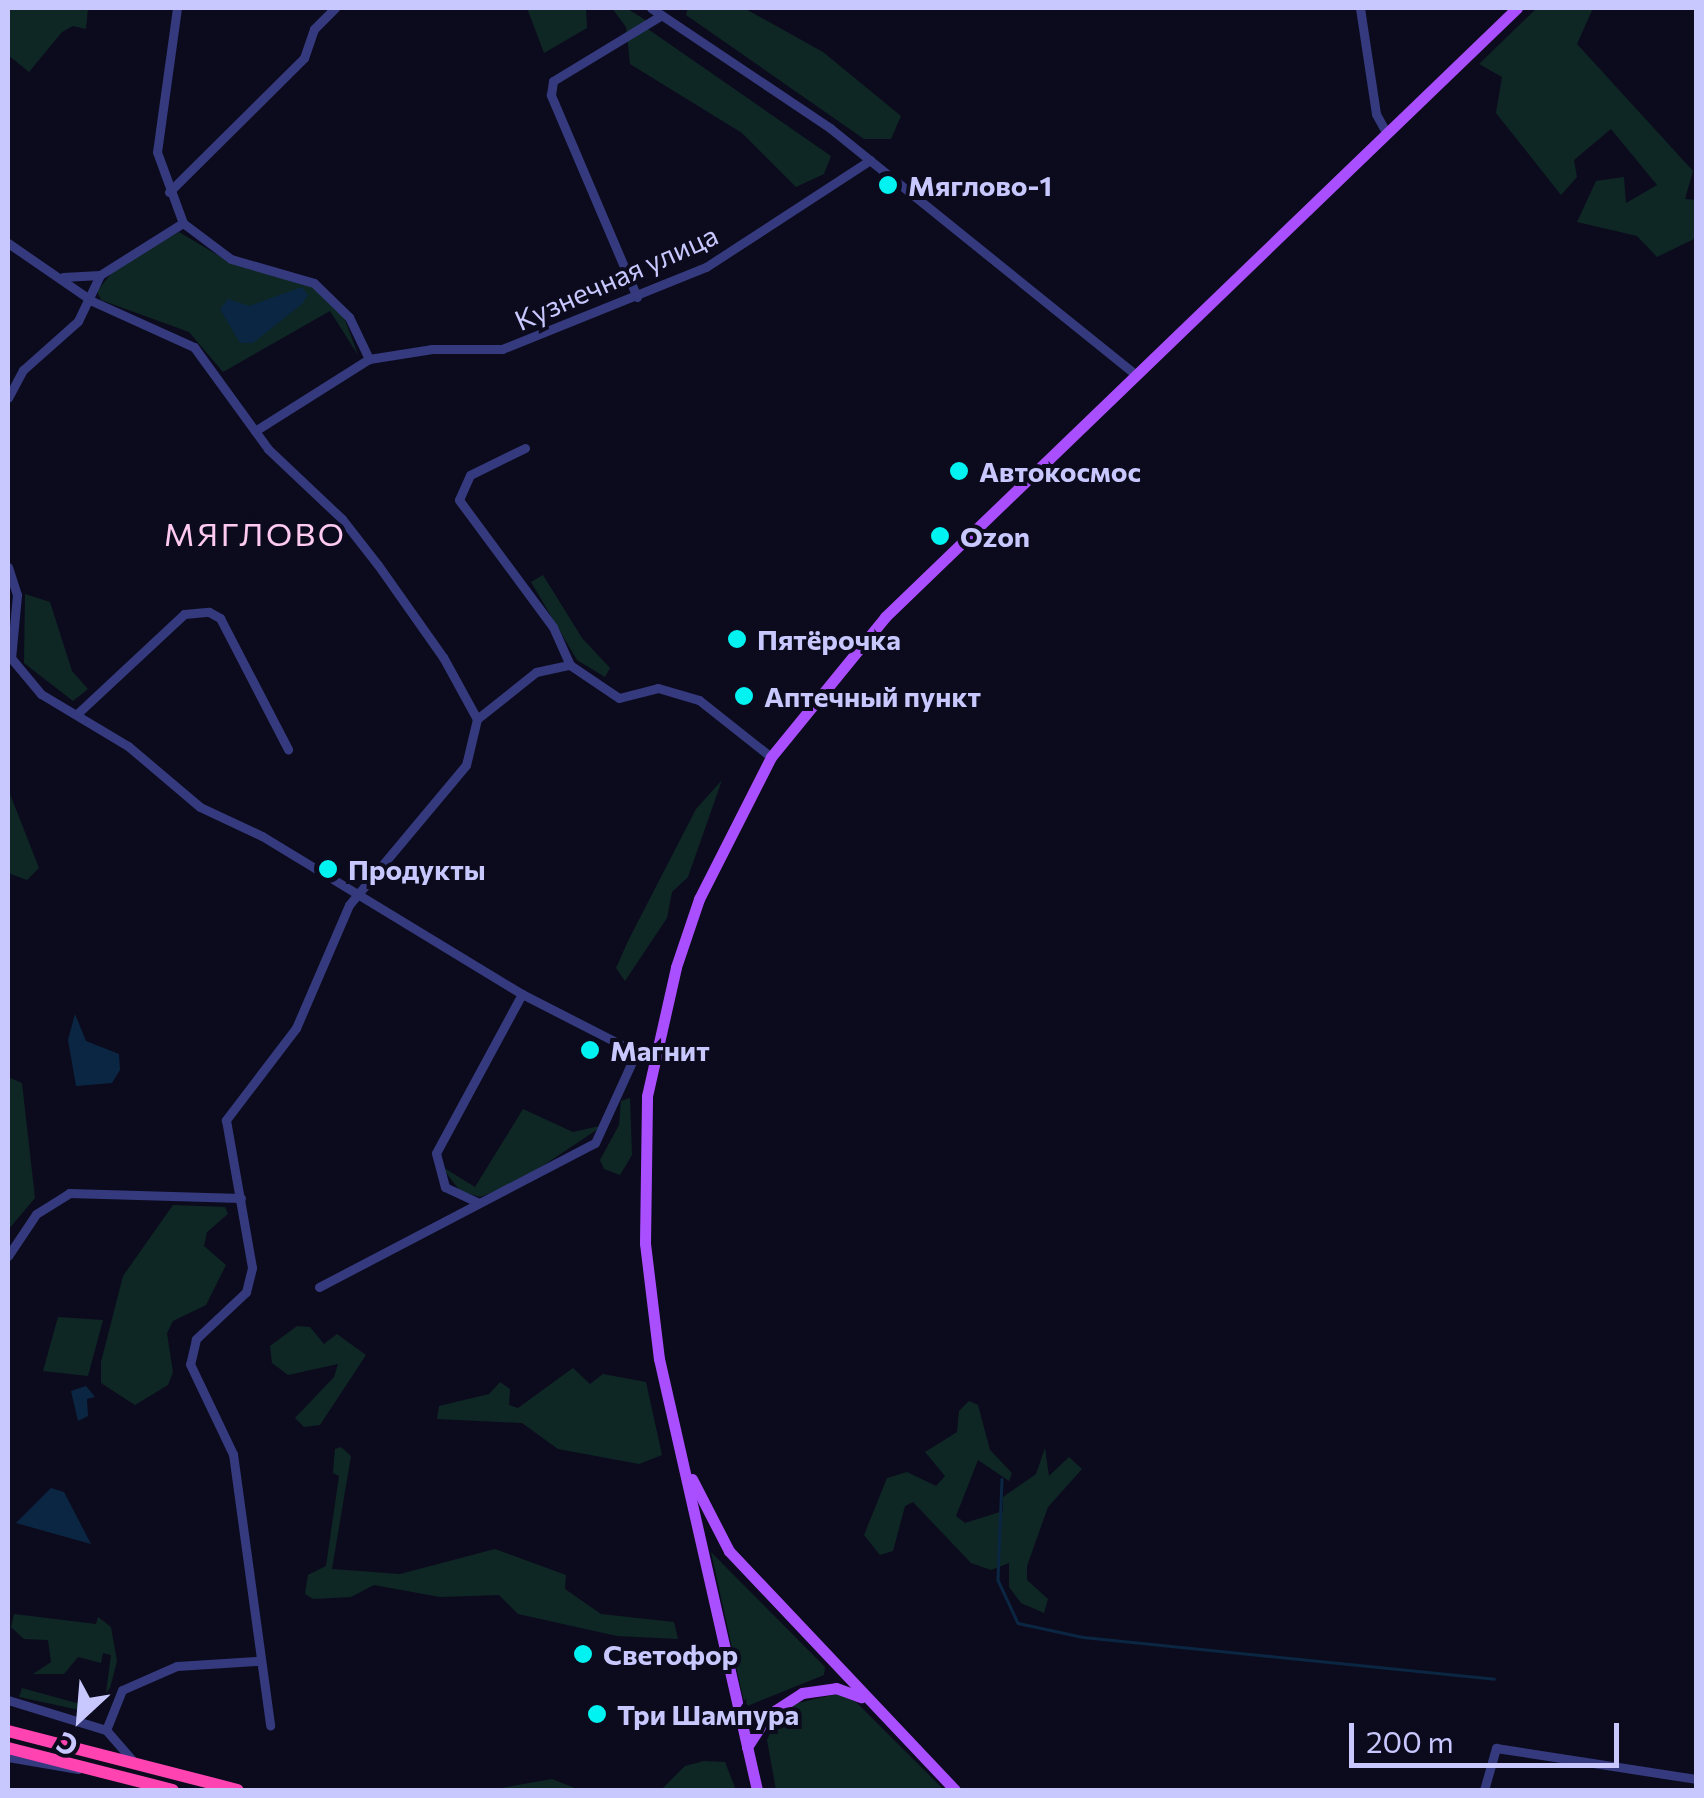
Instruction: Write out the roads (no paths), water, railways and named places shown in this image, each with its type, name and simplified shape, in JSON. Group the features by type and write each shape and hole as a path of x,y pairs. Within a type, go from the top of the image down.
{"highway":[{"path":"8,1731 238,1790"},
{"path":"8,1748 173,1790"}],"main road":[{"path":"756,1790 681,1457 645,1243 643,1150 653,1061 698,900 771,757 885,617 1517,8"},
{"path":"681,1457 722,1542 955,1790"},
{"path":"747,1748 776,1708 814,1689 848,1691 873,1706"}],"street":[{"path":"177,8 157,152 183,223 231,259 314,283 349,317 369,359"},
{"path":"169,192 304,58 314,29 335,8"},
{"path":"651,8 870,160 1136,374"},
{"path":"1360,8 1376,114 1387,134"},
{"path":"637,297 551,95 553,81 662,14"},
{"name":"Кузнечная улица","path":"255,430 369,359 432,349 502,350 637,297 778,225 870,160"},
{"path":"61,277 100,275 183,223"},
{"path":"8,244 92,301 194,348 255,430 378,566 443,656 477,719"},
{"path":"8,398 23,370 60,342 92,301 100,275"},
{"path":"525,448 470,475 459,500 534,599 570,665 618,698 658,688 698,700 771,757"},
{"path":"8,567 16,595 12,658 41,694 78,713 143,758 186,798 522,994 653,1061"},
{"path":"78,713 184,614 208,612 220,618 288,749"},
{"path":"270,1725 258,1660 233,1454 190,1364 196,1339 246,1292 252,1268 226,1120 296,1028 358,896 455,784 477,719 536,672 570,665"},
{"path":"480,1203 445,1187 435,1158 522,994"},
{"path":"319,1286 595,1143 636,1053"},
{"path":"8,1256 36,1214 69,1193 241,1198"},
{"path":"106,1730 122,1690 178,1666 258,1660"},
{"path":"8,1700 106,1730 135,1764"},
{"path":"1484,1790 1496,1748 1696,1779"},
{"path":"8,1756 60,1770 88,1769"}],"water":[{"path":"302,287 308,295 302,304 253,343 240,343 220,309 228,299 249,306"},
{"path":"75,1014 86,1041 119,1054 120,1070 112,1083 76,1086 68,1040"},
{"path":"86,1386 95,1397 87,1399 88,1416 78,1421 71,1391"},
{"path":"51,1488 64,1492 91,1544 16,1523"}],"waterway":[{"path":"1002,1479 998,1580 1018,1623 1083,1637 1494,1679"}],"place":[{"name":"Мяглово-1","path":"888,185"},
{"name":"Автокосмос","path":"959,471"},
{"name":"Ozon","path":"940,536"},
{"name":"Пятёрочка","path":"737,639"},
{"name":"Аптечный пункт","path":"744,696"},
{"name":"Продукты","path":"328,869"},
{"name":"Магнит","path":"590,1050"},
{"name":"Светофор","path":"583,1654"},
{"name":"Три Шампура","path":"597,1714"}],"district":[{"name":"МЯГЛОВО","path":"255,533"}]}
